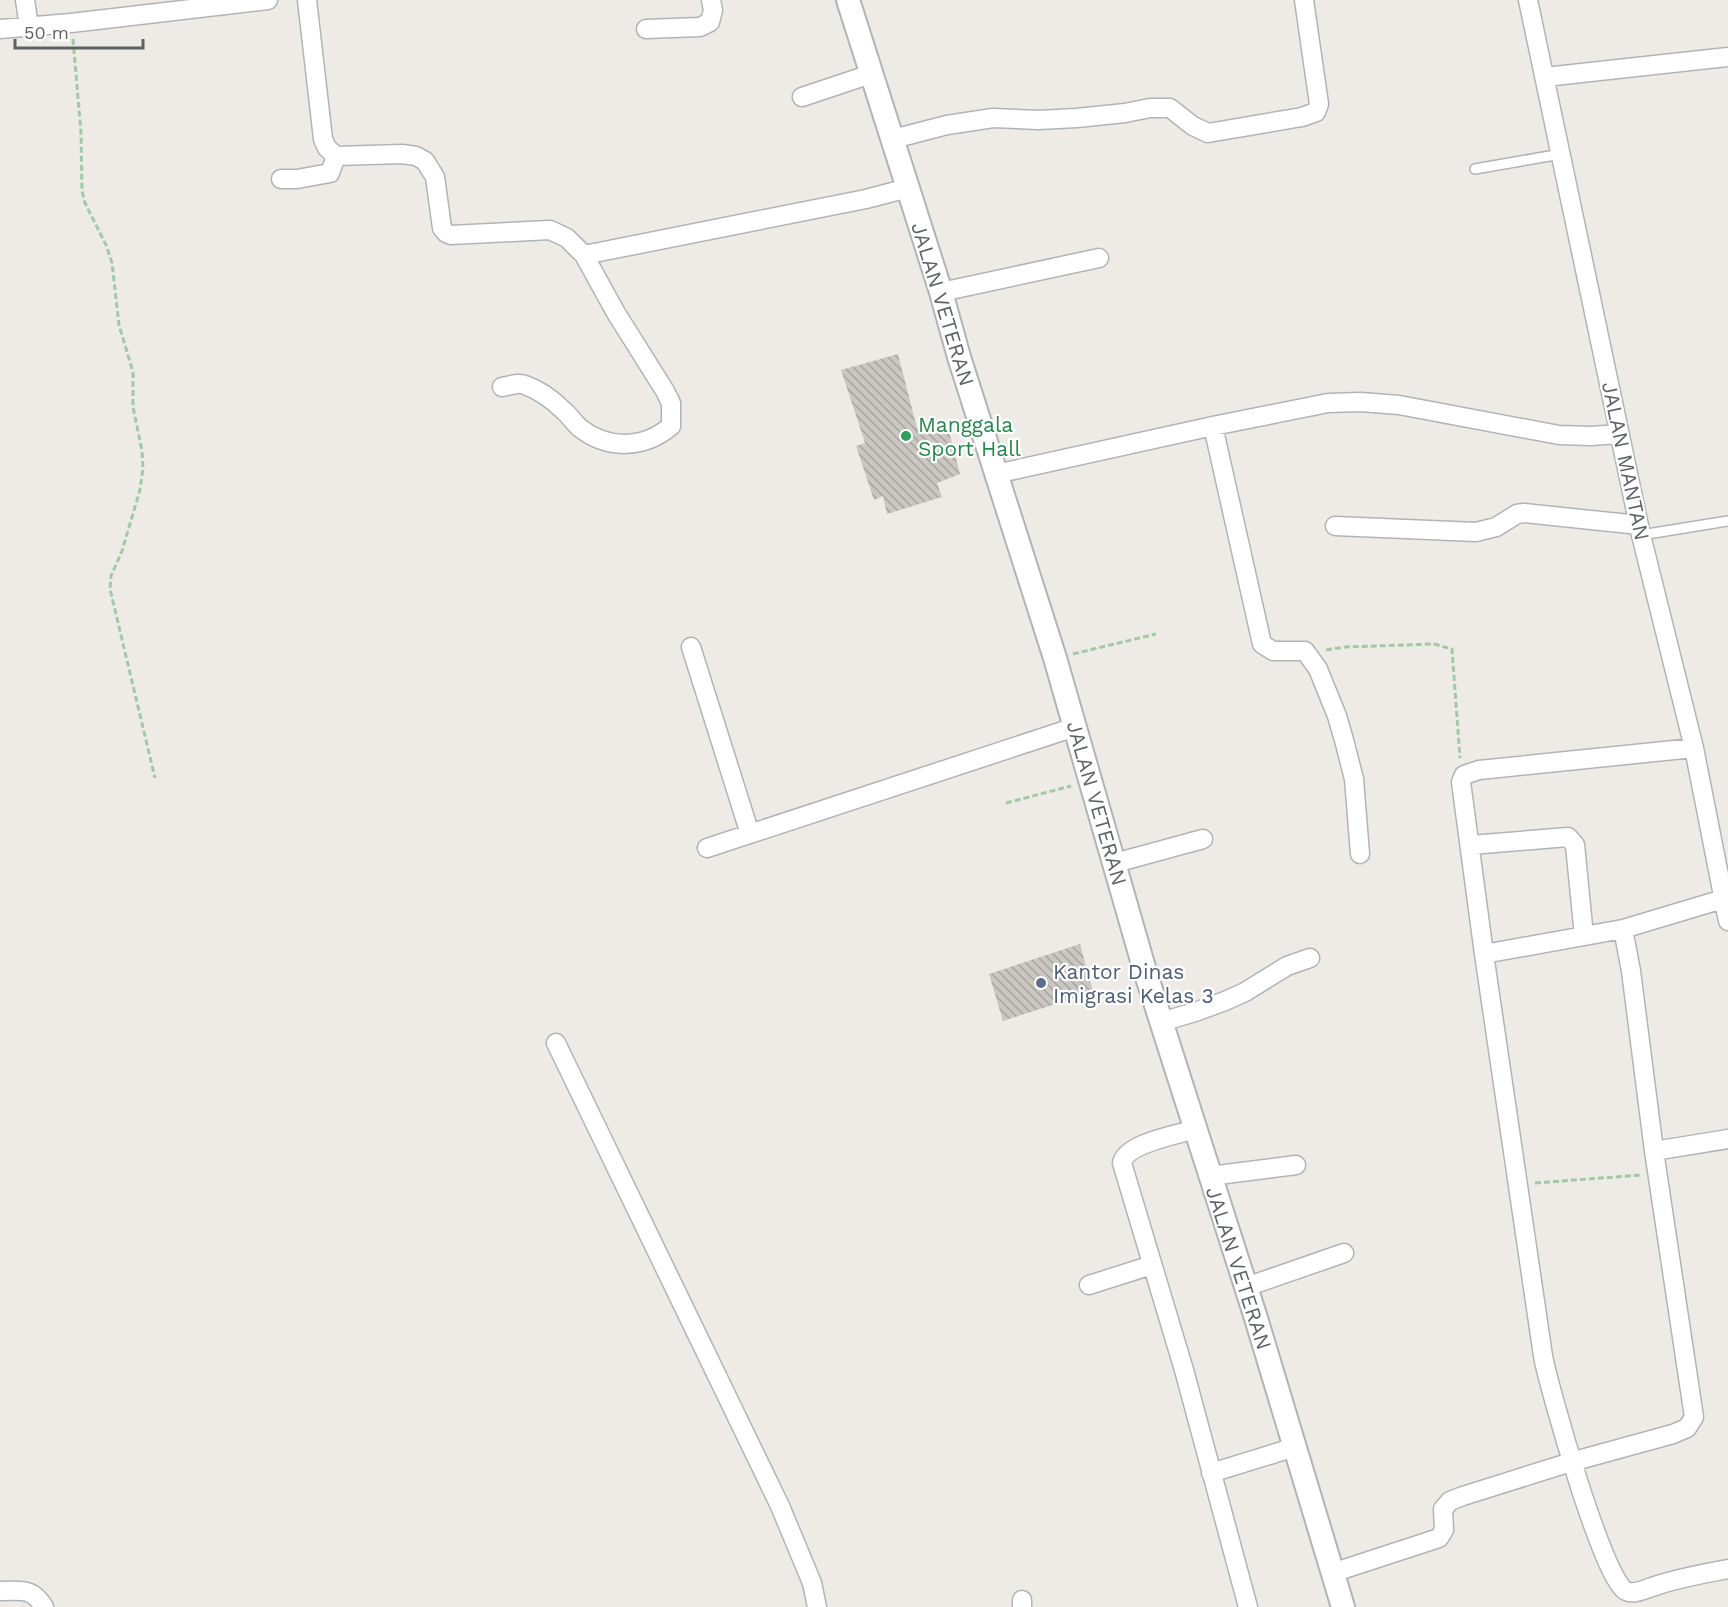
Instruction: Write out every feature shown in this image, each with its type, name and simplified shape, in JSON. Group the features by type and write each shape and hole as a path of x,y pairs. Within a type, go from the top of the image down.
{"street":[{"path":"25,0 29,27"},
{"path":"0,30 268,0"},
{"path":"307,0 323,139 327,147 336,156 402,154 416,156 425,161 435,177 441,222 446,233 451,235 550,230 567,238 584,255 616,313 665,391 671,403 671,426 636,445 620,444 596,437 580,428 563,410 524,384 502,387"},
{"path":"646,29 700,27 710,22 713,10 711,0"},
{"name":"JALAN VETERAN","path":"848,0 941,292 958,357 1055,658 1145,971 1246,1287 1343,1607"},
{"path":"893,139 947,125 993,118 1038,120 1077,118 1150,108 1170,108 1193,126 1208,133 1302,117 1316,112 1319,105 1304,0"},
{"name":"JALAN MANTAN","path":"1528,0 1640,530 1694,748 1728,921"},
{"path":"1545,77 1728,57"},
{"path":"802,97 872,74"},
{"path":"281,179 297,179 330,173 336,156"},
{"path":"584,255 866,199 908,188"},
{"path":"941,292 1099,258"},
{"path":"996,474 1328,403 1360,402 1399,405 1558,435 1619,434"},
{"path":"1213,426 1262,644 1273,651 1301,650 1308,653 1318,669 1337,716 1354,779 1360,854"},
{"path":"1335,526 1476,532 1496,527 1517,514 1524,513 1640,530"},
{"path":"691,647 750,834"},
{"path":"707,848 1075,727"},
{"path":"1694,748 1479,770 1468,773 1462,778 1484,954 1543,1356 1554,1406 1571,1462 1603,1550 1618,1584 1623,1589 1634,1592 1670,1580 1728,1569"},
{"path":"1471,846 1568,837 1575,845 1584,936"},
{"path":"1115,863 1203,839"},
{"path":"1484,954 1623,929 1723,899"},
{"path":"1332,1573 1439,1538 1444,1530 1443,1509 1450,1501 1571,1462 1673,1434 1687,1428 1694,1417 1654,1151 1631,971 1623,929"},
{"path":"1161,1022 1225,1001 1245,992 1287,966 1310,958"},
{"path":"556,1043 780,1506 805,1565 817,1607"},
{"path":"1195,1129 1135,1147 1123,1157 1122,1163 1184,1370 1248,1607"},
{"path":"1654,1151 1728,1139"},
{"path":"1210,1176 1296,1165"},
{"path":"1246,1287 1344,1253"},
{"path":"1089,1285 1152,1265"},
{"path":"1211,1473 1295,1448"},
{"path":"0,1591 28,1591 38,1596 44,1607"}],"lane":[{"path":"1475,169 1561,154"},
{"path":"1640,530 1728,521"}],"path":[{"path":"71,23 81,133 82,191 112,263 119,325 133,372 134,407 142,451 140,490 122,551 111,576 110,589 155,778"},
{"path":"1055,658 1156,634"},
{"path":"1308,653 1345,647 1434,644 1452,649 1462,778"},
{"path":"1006,803 1090,780"},
{"path":"1519,1184 1659,1174"}],"building":[{"name":"Manggala Sport Hall","path":"898,354 917,428 946,420 960,474 937,483 942,497 887,514 883,496 874,500 856,446 865,443 841,370"},
{"name":"Kantor Dinas Imigrasi Kelas 3","path":"1080,944 1093,992 1003,1021 989,974"}],"place":[{"name":"Manggala Sport Hall","path":"906,436"},
{"name":"Kantor Dinas Imigrasi Kelas 3","path":"1041,983"}]}
